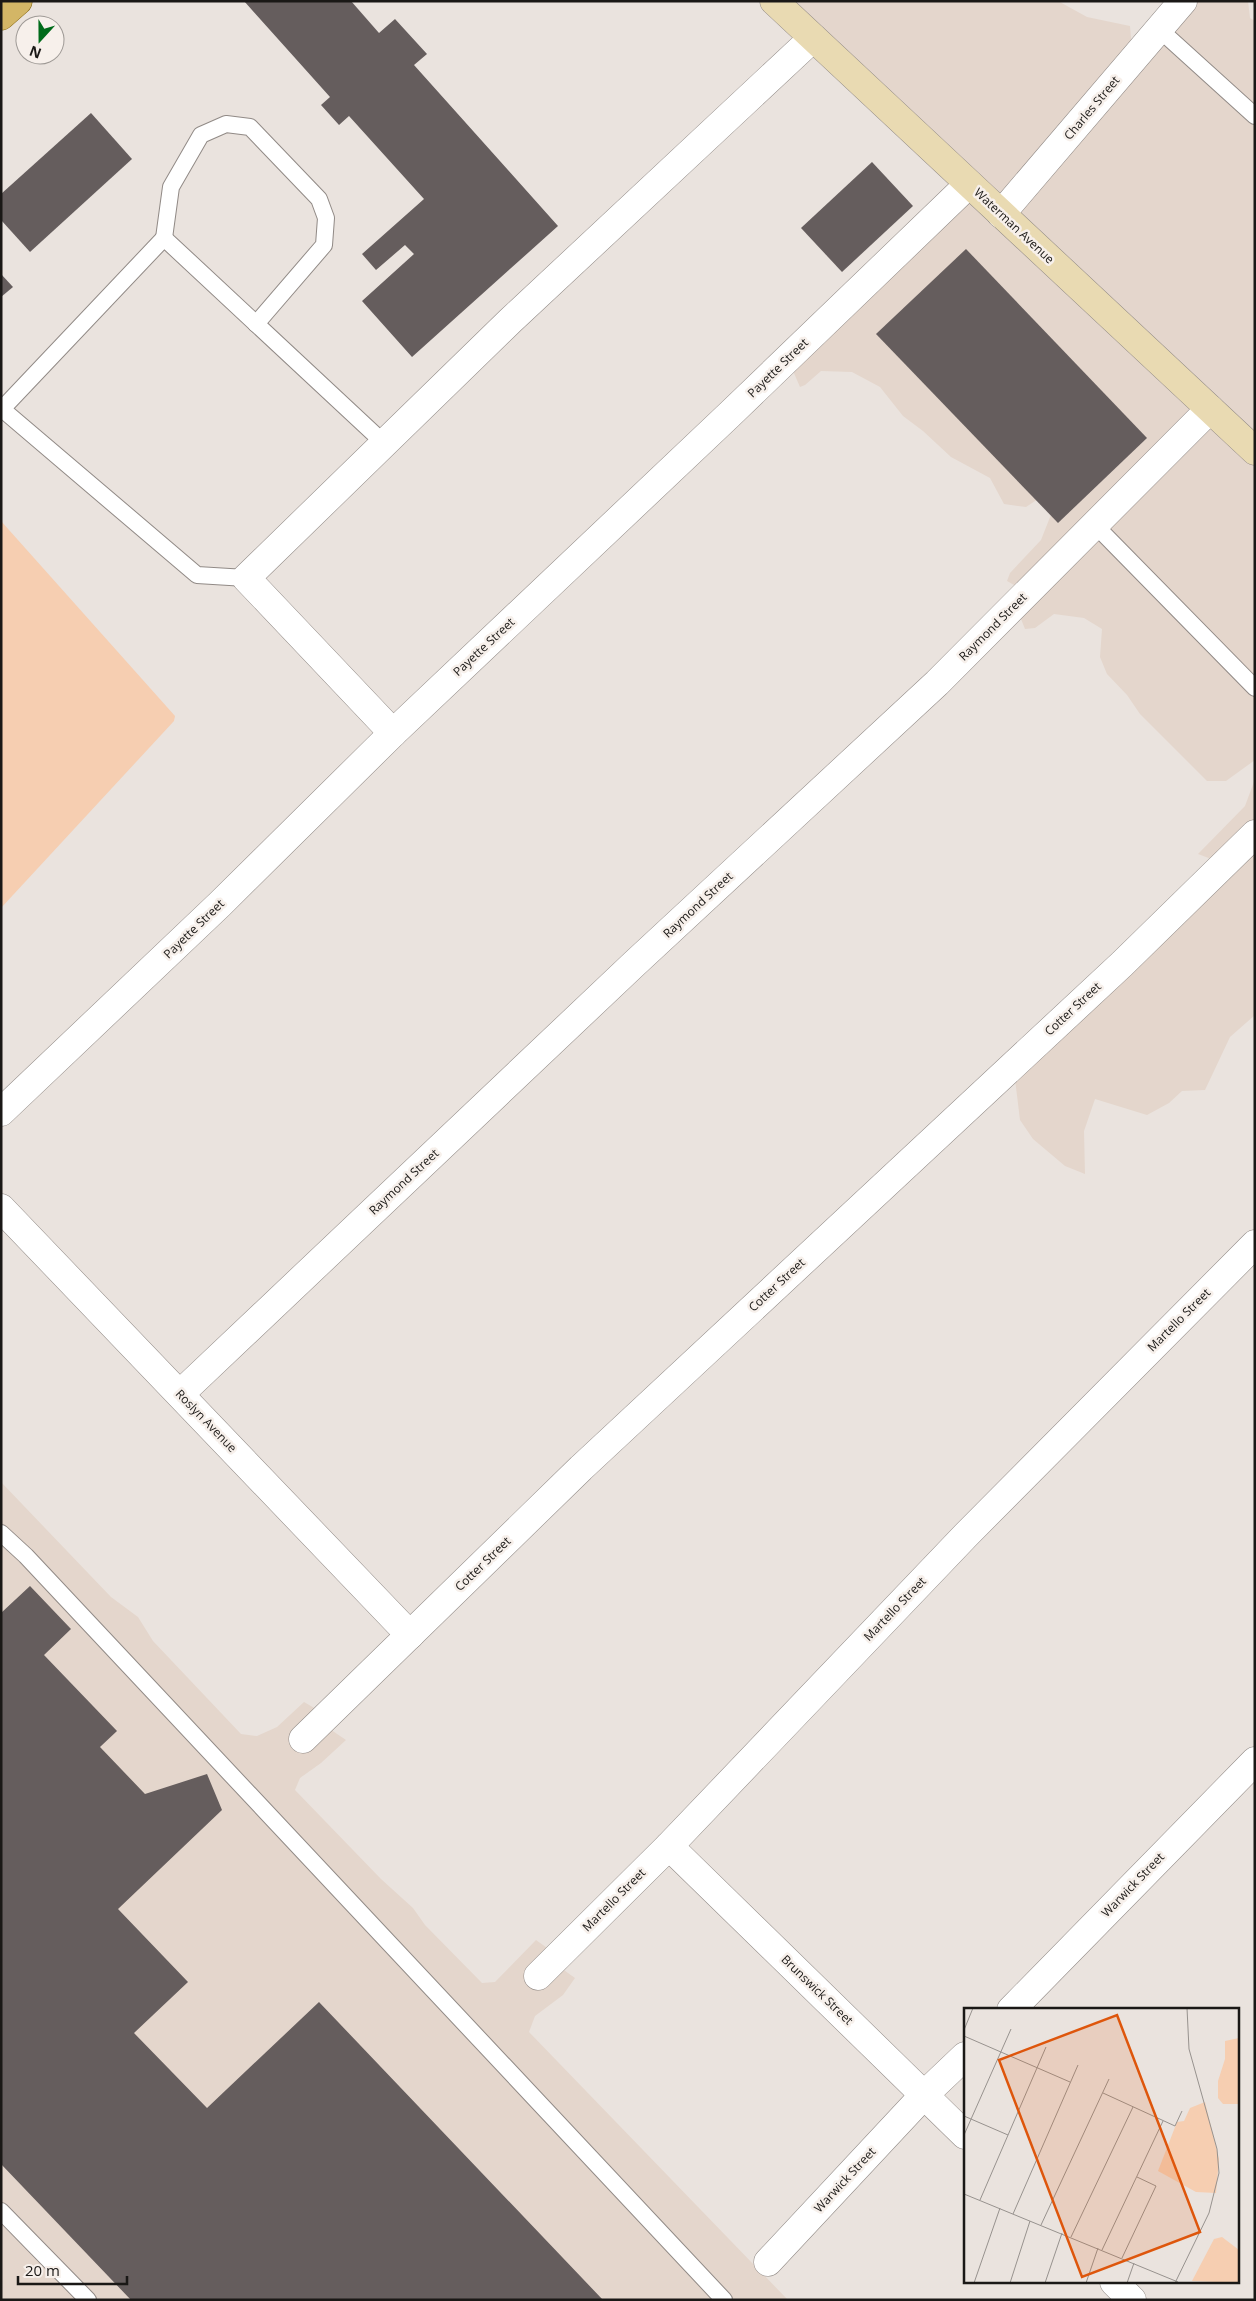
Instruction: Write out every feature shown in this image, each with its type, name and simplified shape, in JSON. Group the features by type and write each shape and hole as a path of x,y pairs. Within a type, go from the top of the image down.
{"main road":[{"path":"1,16 18,1"},
{"name":"Waterman Avenue","path":"774,1 1255,451"}],"street":[{"name":"Charles Street","path":"1002,214 1183,1"},
{"path":"393,733 246,578 510,322 813,38"},
{"name":"Payette Street","path":"1,1112 220,904 393,733 730,415 970,184"},
{"name":"Raymond Street","path":"180,1394 626,971 937,683 1210,409"},
{"name":"Cotter Street","path":"303,1740 581,1468 1122,964 1255,834"},
{"name":"Roslyn Avenue","path":"1,1208 410,1635"},
{"name":"Martello Street","path":"538,1976 669,1846 966,1535 1255,1244"},
{"name":"Warwick Street","path":"1012,2008 1255,1761"},
{"name":"Brunswick Street","path":"669,1846 964,2134"},
{"name":"Warwick Street","path":"768,2262 924,2095 964,2057"},
{"path":"1116,2284 1132,2300"}],"lane":[{"path":"1159,29 1255,116"},
{"path":"246,578 197,575 2,409 164,238 171,187 201,135 226,124 250,127 320,199 326,218 324,245 256,324"},
{"path":"164,238 384,444"},
{"path":"1095,525 1255,688"},
{"path":"1,1533 26,1556 724,2300"},
{"path":"1,2210 88,2300"}],"shaded area":[{"path":"779,1 1058,1 1087,17 1130,26 1132,49 1188,1 1248,1 1250,18 1255,21 1255,760 1226,781 1207,781 1140,714 1127,695 1107,674 1100,657 1102,629 1084,618 1054,614 1035,628 1025,629 1017,609 1028,593 1007,581 1010,573 1041,540 1056,502 1047,493 1026,507 1004,504 990,478 951,457 923,431 903,416 880,387 852,372 821,371 800,387 790,364 963,194"},
{"path":"1,521 175,716 174,721 1,908"},
{"path":"1255,779 1255,1015 1230,1037 1205,1090 1182,1091 1169,1103 1147,1115 1095,1099 1084,1131 1085,1174 1065,1166 1033,1139 1020,1120 1014,1071 1227,865 1198,854 1245,806"},
{"path":"1,1482 111,1597 138,1617 153,1641 241,1734 257,1736 277,1727 304,1702 316,1709 321,1723 346,1740 321,1763 300,1778 295,1790 381,1879 413,1908 425,1925 482,1983 495,1982 536,1940 550,1950 561,1968 575,1978 563,1995 535,2016 529,2032 788,2300 1,2300"}],"building":[{"path":"244,1 351,1 379,33 395,19 427,54 414,65 558,226 412,357 362,301 414,254 405,245 376,270 362,254 424,199 349,116 339,125 321,105 330,97"},
{"path":"91,113 132,159 30,252 1,220 1,194"},
{"path":"872,162 913,206 842,272 801,228"},
{"path":"966,249 1147,438 1058,523 876,334"},
{"path":"1,274 13,287 1,297"},
{"path":"30,1586 71,1629 44,1655 117,1731 100,1747 145,1794 207,1774 222,1810 118,1909 188,1982 134,2033 207,2108 319,2002 603,2300 131,2300 1,2164 1,1613"}]}
